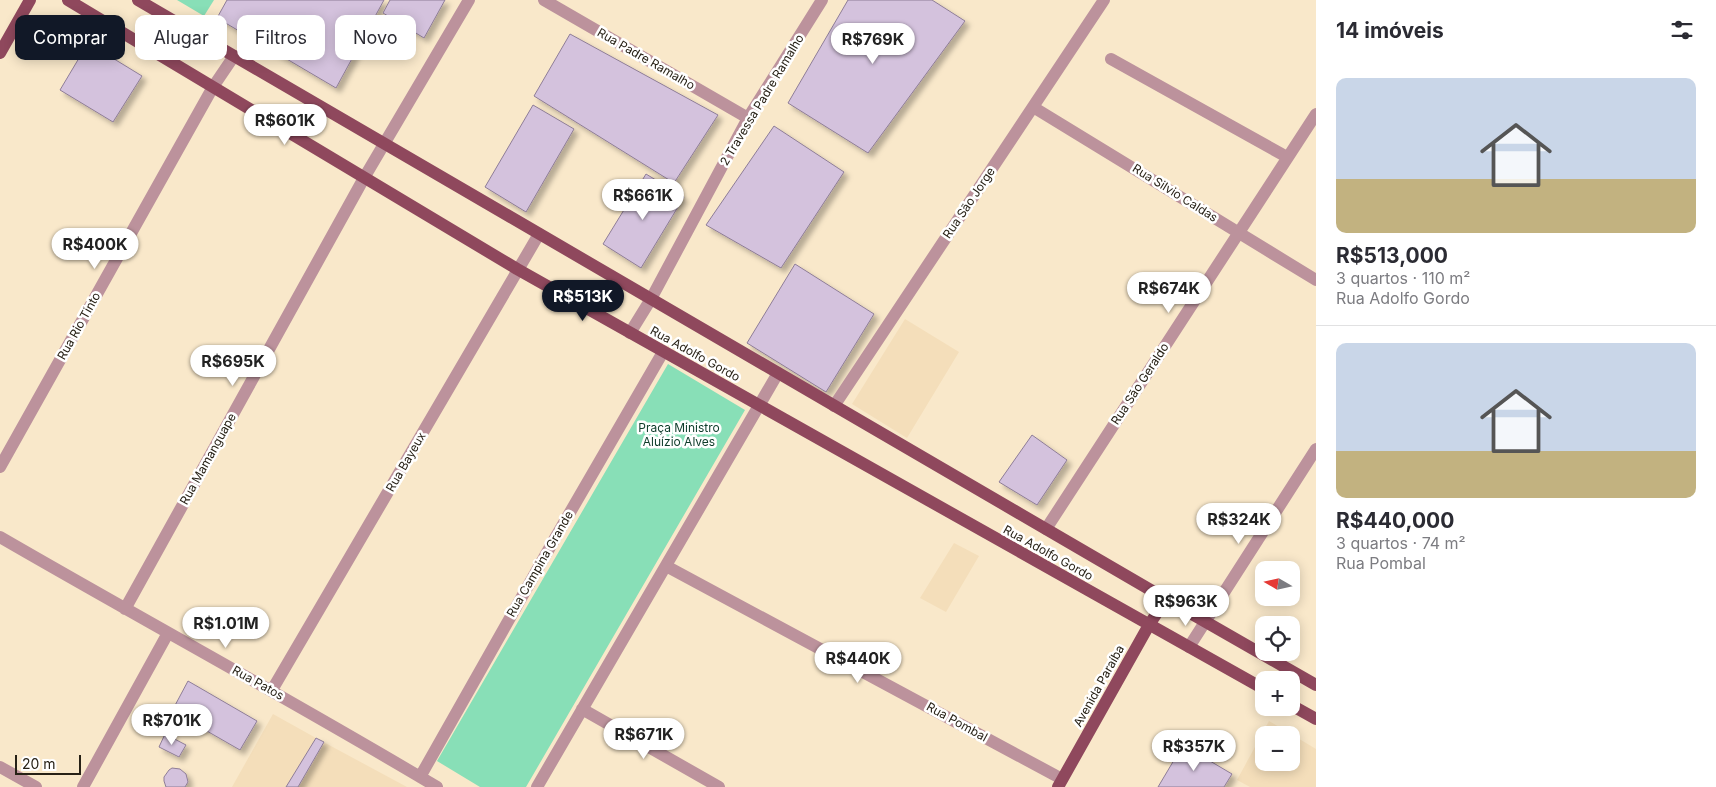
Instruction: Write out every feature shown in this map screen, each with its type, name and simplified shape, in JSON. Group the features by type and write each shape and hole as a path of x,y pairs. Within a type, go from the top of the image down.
{"main road":[{"path":"0,53 30,0"},
{"name":"Rua Adolfo Gordo","path":"68,0 517,269 1255,684"},
{"name":"Rua Adolfo Gordo","path":"138,0 1316,685"},
{"name":"Avenida Paraíba","path":"1060,783 1149,625 1166,599"},
{"path":"1300,710 1316,719"}],"street":[{"name":"Rua Mamanguape","path":"125,609 364,178 469,0"},
{"name":"Rua Padre Ramalho","path":"544,0 748,118"},
{"name":"2 Travessa Padre Ramalho","path":"630,334 651,299 748,118 822,0"},
{"name":"Rua São Jorge","path":"834,406 1104,0"},
{"name":"Rua Rio Tinto","path":"0,467 213,87 234,56"},
{"path":"1111,59 1287,157"},
{"name":"Rua Silvio Caldas","path":"1033,107 1316,280"},
{"name":"Rua São Geraldo","path":"1046,529 1316,114"},
{"name":"Rua Bayeux","path":"272,690 539,234"},
{"name":"Rua Campina Grande","path":"420,777 662,352"},
{"path":"537,787 778,373"},
{"path":"1189,648 1316,448"},
{"name":"Rua Patos","path":"0,537 272,690 437,787"},
{"name":"Rua Pombal","path":"666,566 1060,783"},
{"path":"82,787 168,633"},
{"path":"582,709 719,787"},
{"path":"0,767 36,787"}],"shaded area":[{"path":"905,319 959,352 907,438 852,404"},
{"path":"954,543 979,556 946,612 920,598"},
{"path":"273,714 316,738 407,787 232,787"},
{"path":"1269,721 1277,726 1266,726"},
{"path":"1300,739 1316,749 1316,787 1250,787 1237,780 1255,747 1255,771 1300,771"}],"green space":[{"path":"177,0 214,0 205,15"},
{"name":"Praça Ministro Aluízio Alves","path":"668,364 745,410 526,787 480,787 437,761"}],"building":[{"path":"227,0 384,0 376,15 335,15 335,60 351,60 336,88 288,60 325,60 325,15 237,15 237,30 227,24 227,15 219,15"},
{"path":"390,0 445,0 424,38 416,33 416,15 386,15 383,13"},
{"path":"848,0 932,0 965,21 868,153 788,103"},
{"path":"570,34 718,115 674,183 534,96"},
{"path":"78,60 116,60 142,76 113,122 60,90"},
{"path":"533,105 574,129 526,212 485,187"},
{"path":"774,126 844,172 781,268 706,225"},
{"path":"646,174 684,197 641,268 603,244"},
{"path":"795,264 874,314 826,392 747,343"},
{"path":"1032,435 1067,460 1037,505 999,482"},
{"path":"188,681 257,721 240,750 172,711"},
{"path":"165,734 186,745 179,757 159,747"},
{"path":"316,738 324,742 298,787 286,787"},
{"path":"1183,745 1232,774 1224,787 1158,787"},
{"path":"172,768 180,769 186,774 188,782 185,787 166,787 164,777"}]}
